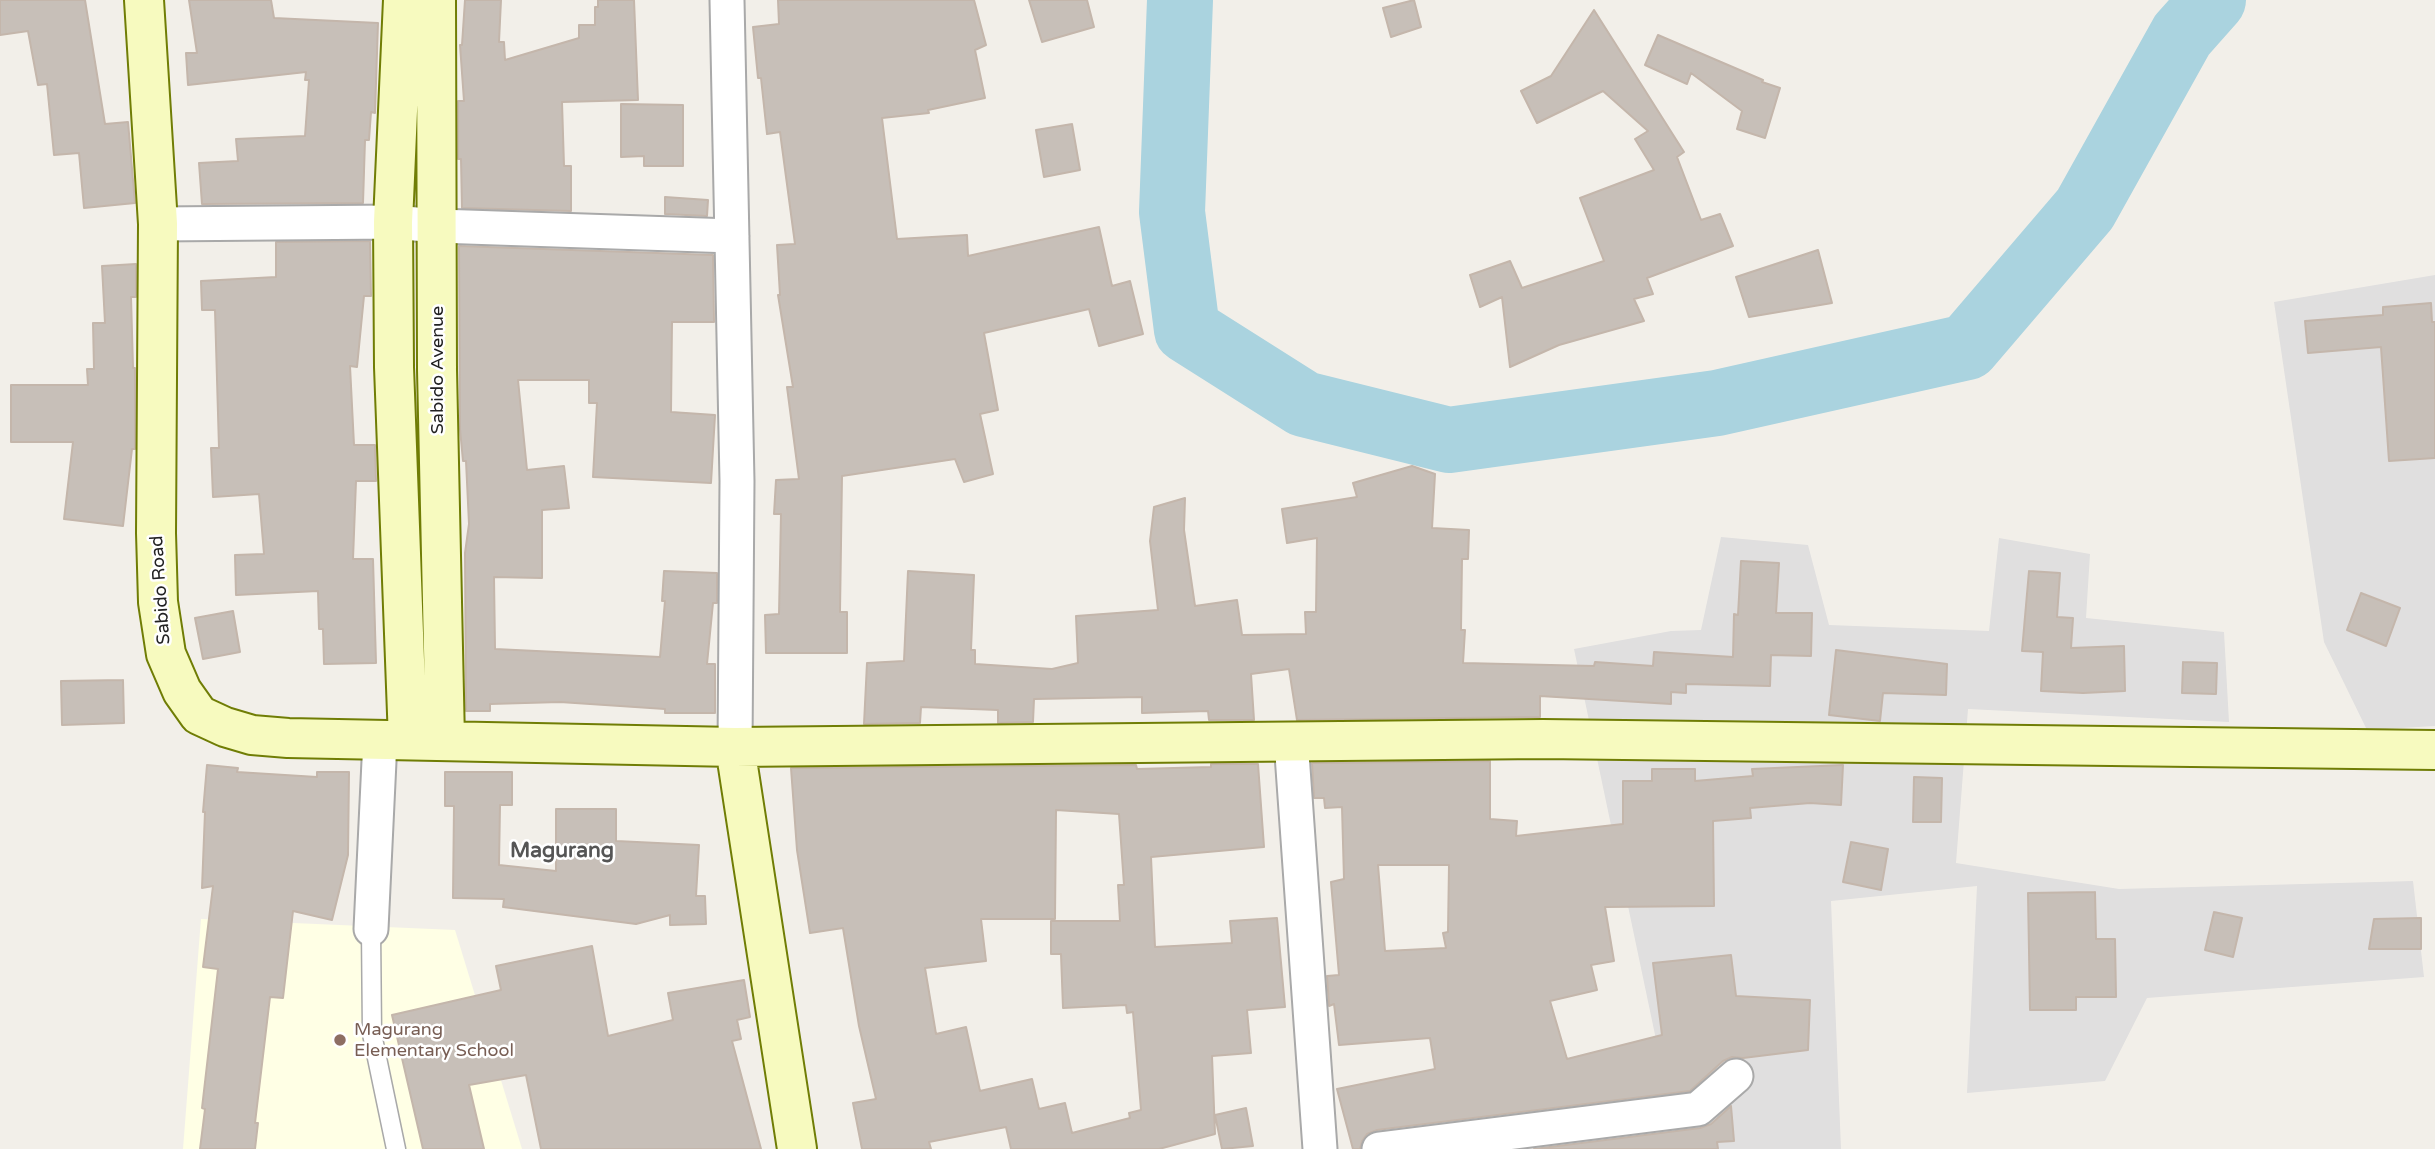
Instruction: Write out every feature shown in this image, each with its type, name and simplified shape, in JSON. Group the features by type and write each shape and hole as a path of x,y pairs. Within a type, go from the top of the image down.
{"street":[{"name":"Sabido Road","path":"144,0 158,224 158,601 166,654 181,691 199,715 225,727 252,735 735,747 1543,739 2435,750"},
{"path":"371,929 411,740 394,368 393,222 403,0"},
{"name":"Sabido Avenue","path":"411,740 437,370 436,0"},
{"path":"727,0 737,481 735,747 797,1149"},
{"path":"158,224 393,222 438,226 732,236"},
{"path":"394,368 437,370"},
{"path":"1291,740 1320,1149"},
{"path":"1379,1149 1698,1109 1735,1076"}],"lane":[{"path":"371,929 372,1034 396,1149"}],"shaded area":[{"path":"2435,275 2435,726 2367,730 2324,642 2274,302"},
{"path":"1721,537 1808,545 1829,625 1989,631 1999,538 2090,554 2086,618 2224,632 2229,722 1968,709 1956,863 2119,889 2413,881 2424,977 2147,998 2105,1081 1967,1093 1977,886 1831,901 1841,1149 1679,1149 1574,649 1671,631 1701,630"},
{"name":"Magurang Elementary School","path":"201,919 455,930 522,1149 183,1149"}],"building":[{"path":"0,0 85,0 105,124 128,122 135,203 84,208 79,153 54,155 47,84 38,85 28,31 0,35"},
{"path":"189,0 271,0 274,18 378,23 375,113 371,112 369,140 365,140 363,203 202,204 199,163 238,161 236,139 305,136 309,80 305,80 306,72 188,85 186,53 197,53"},
{"path":"465,0 501,0 499,42 504,42 505,60 579,38 579,25 595,25 595,7 598,7 598,0 634,0 638,100 562,102 564,166 571,166 571,211 462,208 461,159 458,159 458,101 464,101 460,45"},
{"path":"778,0 974,0 986,45 975,50 985,98 928,110 929,113 882,118 897,239 967,235 968,256 1099,227 1112,286 1130,281 1143,334 1099,346 1089,309 984,333 998,410 980,414 993,474 964,482 955,459 842,476 840,612 847,612 847,653 766,653 765,615 779,614 781,514 774,514 776,480 799,479 787,387 793,387 778,295 777,245 795,244 780,132 767,134 753,27 779,24"},
{"path":"1029,0 1087,0 1094,27 1042,42"},
{"path":"1414,0 1421,27 1391,37 1383,8"},
{"path":"1594,10 1684,152 1677,157 1701,220 1720,214 1733,246 1647,278 1653,294 1634,299 1644,321 1559,345 1510,367 1502,297 1480,307 1470,275 1510,261 1522,288 1604,261 1580,198 1654,170 1635,139 1648,131 1603,91 1537,123 1521,91 1551,76"},
{"path":"1658,35 1780,88 1765,138 1737,129 1742,111 1691,73 1687,84 1645,65"},
{"path":"621,104 683,105 683,166 644,166 644,156 621,157"},
{"path":"1072,124 1080,170 1044,177 1036,130"},
{"path":"665,197 708,200 707,216 665,214"},
{"path":"370,241 371,296 364,296 357,367 350,366 354,445 375,445 376,481 356,481 353,559 373,559 376,663 324,664 323,629 319,629 318,591 236,595 235,555 264,554 259,494 213,497 211,448 219,448 215,310 202,310 201,281 276,277 276,242"},
{"path":"459,246 713,255 714,322 672,322 671,412 715,415 711,483 593,477 597,403 589,403 589,380 518,380 527,470 564,466 569,508 542,510 542,578 494,577 495,649 660,657 665,601 662,601 664,571 717,573 717,603 713,603 707,664 715,664 715,713 665,713 665,709 560,702 490,704 490,711 466,711 465,553 469,524 466,461 463,461 460,429"},
{"path":"1818,250 1832,303 1749,317 1736,277"},
{"path":"136,264 136,297 131,297 135,368 135,449 132,449 123,526 64,519 73,442 11,442 11,385 88,385 87,369 94,369 93,323 105,323 102,266"},
{"path":"2431,303 2432,322 2435,322 2435,458 2389,461 2381,347 2308,353 2305,321 2383,315 2383,307"},
{"path":"1412,466 1435,474 1432,528 1469,530 1468,559 1462,559 1461,630 1465,630 1463,663 1594,666 1595,662 1653,666 1654,652 1733,657 1734,614 1738,615 1741,561 1779,563 1776,613 1812,613 1811,656 1771,655 1770,686 1686,684 1686,693 1671,692 1671,704 1540,696 1540,717 1297,720 1289,669 1251,674 1254,720 1209,720 1208,711 1142,713 1142,697 1034,699 1033,722 998,723 998,710 921,707 920,723 864,724 867,663 904,661 908,571 974,575 971,650 975,650 975,664 1052,669 1078,663 1076,616 1158,610 1150,541 1154,507 1185,498 1184,530 1195,606 1237,600 1242,635 1306,634 1305,612 1316,612 1317,538 1287,543 1282,509 1357,497 1353,483"},
{"path":"2029,571 2060,573 2057,617 2073,618 2071,648 2124,646 2125,691 2041,691 2043,652 2022,651"},
{"path":"2361,593 2400,608 2386,646 2347,630"},
{"path":"233,611 240,652 203,659 195,618"},
{"path":"1836,650 1947,664 1946,695 1883,693 1880,721 1829,715"},
{"path":"2183,662 2217,663 2216,694 2182,693"},
{"path":"123,680 124,723 62,725 61,681"},
{"path":"1490,761 1490,819 1517,821 1516,836 1623,824 1623,781 1652,781 1652,769 1695,769 1695,781 1753,776 1752,769 1843,765 1841,805 1810,803 1750,808 1751,818 1713,821 1714,906 1605,907 1614,961 1591,965 1597,990 1550,1001 1567,1059 1662,1035 1653,963 1731,955 1736,996 1810,1000 1808,1050 1732,1057 1723,1061 1690,1091 1377,1130 1367,1134 1360,1149 1353,1149 1337,1089 1435,1069 1430,1038 1339,1045 1334,1004 1329,1006 1327,976 1339,975 1331,882 1344,879 1342,807 1325,808 1324,798 1314,798 1312,763","holes":["1378,865 1449,865 1448,932 1443,933 1446,948 1385,951"]},
{"path":"1211,764 1258,764 1264,847 1151,857 1155,947 1232,943 1230,921 1277,918 1285,1007 1247,1010 1251,1053 1212,1056 1215,1134 1159,1149 1011,1149 1006,1127 929,1142 931,1149 862,1149 853,1103 876,1099 859,1026 843,928 810,933 797,850 791,768 1136,765 1137,769 1211,767","holes":["1056,810 1119,814 1124,885 1118,885 1120,921 1051,921 1051,954 1061,954 1063,1008 1126,1005 1127,1013 1133,1012 1141,1110 1129,1113 1130,1118 1072,1133 1065,1103 1039,1109 1032,1079 980,1091 966,1027 936,1034 925,968 986,961 981,919 1055,919"]},
{"path":"207,765 238,768 237,772 317,777 317,772 349,772 348,855 332,920 293,911 283,998 270,997 255,1123 258,1123 255,1149 200,1149 218,969 203,967 213,886 202,888"},
{"path":"445,772 512,772 512,805 500,805 499,865 556,871 556,809 616,809 616,841 699,845 696,896 705,896 706,924 670,925 670,915 636,924 503,907 504,899 453,898 454,806 445,806"},
{"path":"1914,777 1942,778 1941,822 1913,822"},
{"path":"1851,842 1888,849 1881,890 1843,882"},
{"path":"2095,892 2096,939 2115,939 2116,997 2076,997 2076,1010 2030,1010 2028,893"},
{"path":"2214,912 2242,918 2233,957 2205,950"},
{"path":"2421,918 2421,949 2369,949 2374,919"},
{"path":"592,946 608,1036 673,1020 668,993 744,980 750,1017 737,1020 741,1039 732,1041 761,1149 541,1149 526,1075 469,1085 484,1149 423,1149 392,1015 501,990 496,966"},
{"path":"1731,1106 1734,1141 1717,1142 1718,1149 1534,1149 1700,1128 1711,1124"},
{"path":"1246,1108 1253,1146 1222,1149 1215,1115"}],"waterway":[{"path":"1180,0 1172,212 1187,330 1304,404 1449,440 1717,403 1967,347 2085,209 2182,35 2213,0"}],"place":[{"name":"Magurang Elementary School","path":"340,1040"}],"district":[{"name":"Magurang","path":"562,851"}]}
